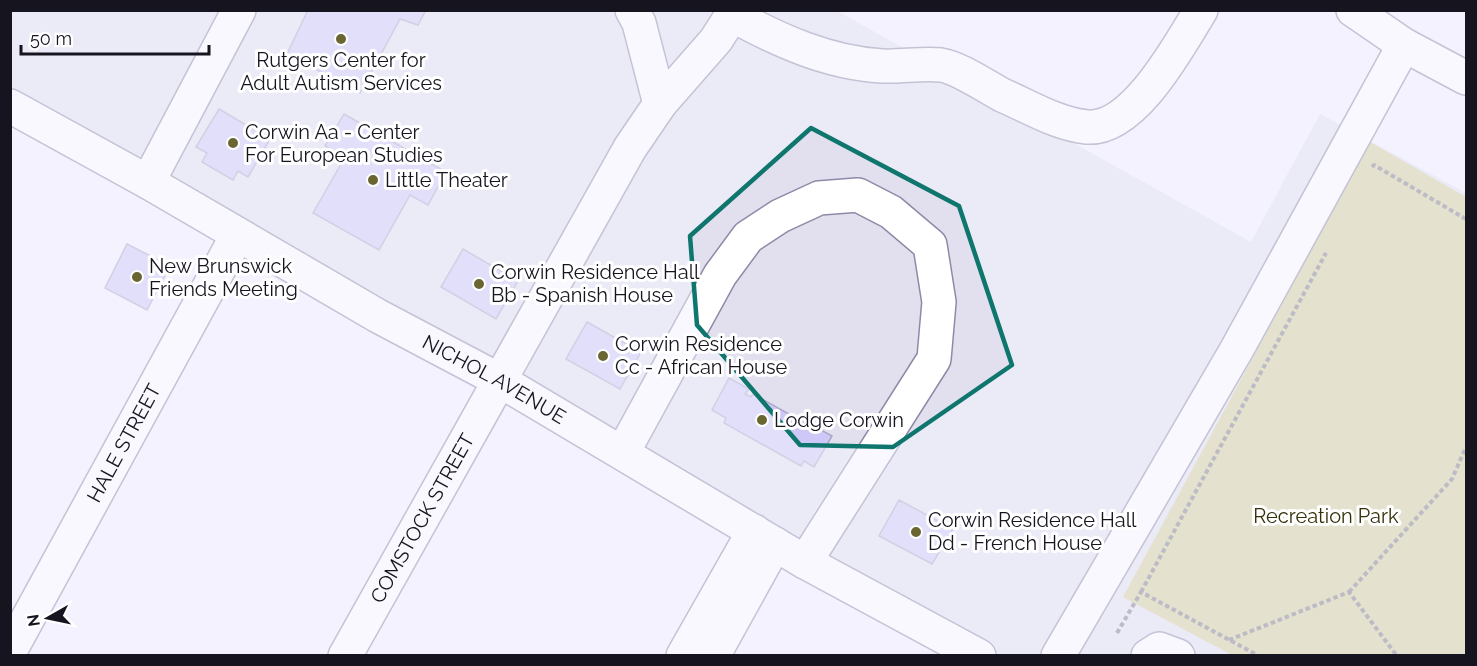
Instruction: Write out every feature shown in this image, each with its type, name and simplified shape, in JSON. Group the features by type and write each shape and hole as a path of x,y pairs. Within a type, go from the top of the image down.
{"street":[{"path":"148,182 239,10"},
{"path":"632,10 639,22 660,104"},
{"path":"730,13 758,29 833,60 882,66 943,65 1053,119 1090,127 1110,121 1129,110 1160,76 1201,10"},
{"path":"1353,10 1404,45 1467,78"},
{"name":"COMSTOCK STREET","path":"345,656 630,148 660,104 716,40 730,13"},
{"path":"1058,656 1238,349 1404,45"},
{"name":"NICHOL AVENUE","path":"10,106 148,182 237,236 378,316 499,380 764,538 979,656"},
{"path":"623,452 720,276 748,237 780,216 819,198 858,195 891,212 930,245 939,302 934,359 805,561"},
{"name":"HALE STREET","path":"10,651 237,236"},
{"path":"683,656 764,538"},
{"path":"713,656 764,538"},
{"path":"1148,656 1159,649 1178,656"}],"path":[{"path":"1368,175 1374,165 1467,219"},
{"path":"1117,633 1328,248"},
{"path":"1229,640 1349,592 1452,479 1467,447"},
{"path":"1141,592 1259,656"},
{"path":"1349,592 1397,656"}],"highlighted area":[{"path":"811,128 959,206 1012,365 893,447 800,445 697,325 690,236"}],"shaded area":[{"path":"11,11 837,11 1251,242 1320,114 1466,193 1466,655 982,655 11,106"}],"green space":[{"name":"Recreation Park","path":"1370,142 1466,197 1466,655 1232,655 1123,597"}],"building":[{"name":"Rutgers Center for Adult Autism Services","path":"308,10 426,10 418,25 400,19 360,93 287,54"},
{"name":"Corwin Aa - Center For European Studies","path":"219,109 270,139 248,177 238,171 233,180 202,162 207,153 196,147"},
{"name":"Little Theater","path":"344,114 446,172 428,205 410,195 379,250 313,213 345,157 325,146"},
{"name":"New Brunswick Friends Meeting","path":"127,244 170,266 147,310 105,288"},
{"name":"Corwin Residence Hall Bb - Spanish House","path":"463,249 518,281 496,319 441,287"},
{"name":"Corwin Residence Cc - African House","path":"587,322 641,352 620,389 566,359"},
{"name":"Lodge Corwin","path":"729,378 749,389 745,394 751,397 753,394 807,424 805,428 811,431 814,426 832,436 814,467 804,461 801,466 724,423 726,418 712,410"},
{"name":"Corwin Residence Hall Dd - French House","path":"899,500 953,529 947,539 952,541 946,552 941,549 932,564 879,536"}],"place":[{"name":"Rutgers Center for Adult Autism Services","path":"341,39"},
{"name":"Corwin Aa - Center For European Studies","path":"233,143"},
{"name":"Little Theater","path":"373,180"},
{"name":"New Brunswick Friends Meeting","path":"137,277"},
{"name":"Corwin Residence Hall Bb - Spanish House","path":"479,284"},
{"name":"Corwin Residence Cc - African House","path":"603,356"},
{"name":"Lodge Corwin","path":"762,420"},
{"name":"Corwin Residence Hall Dd - French House","path":"916,532"}]}
